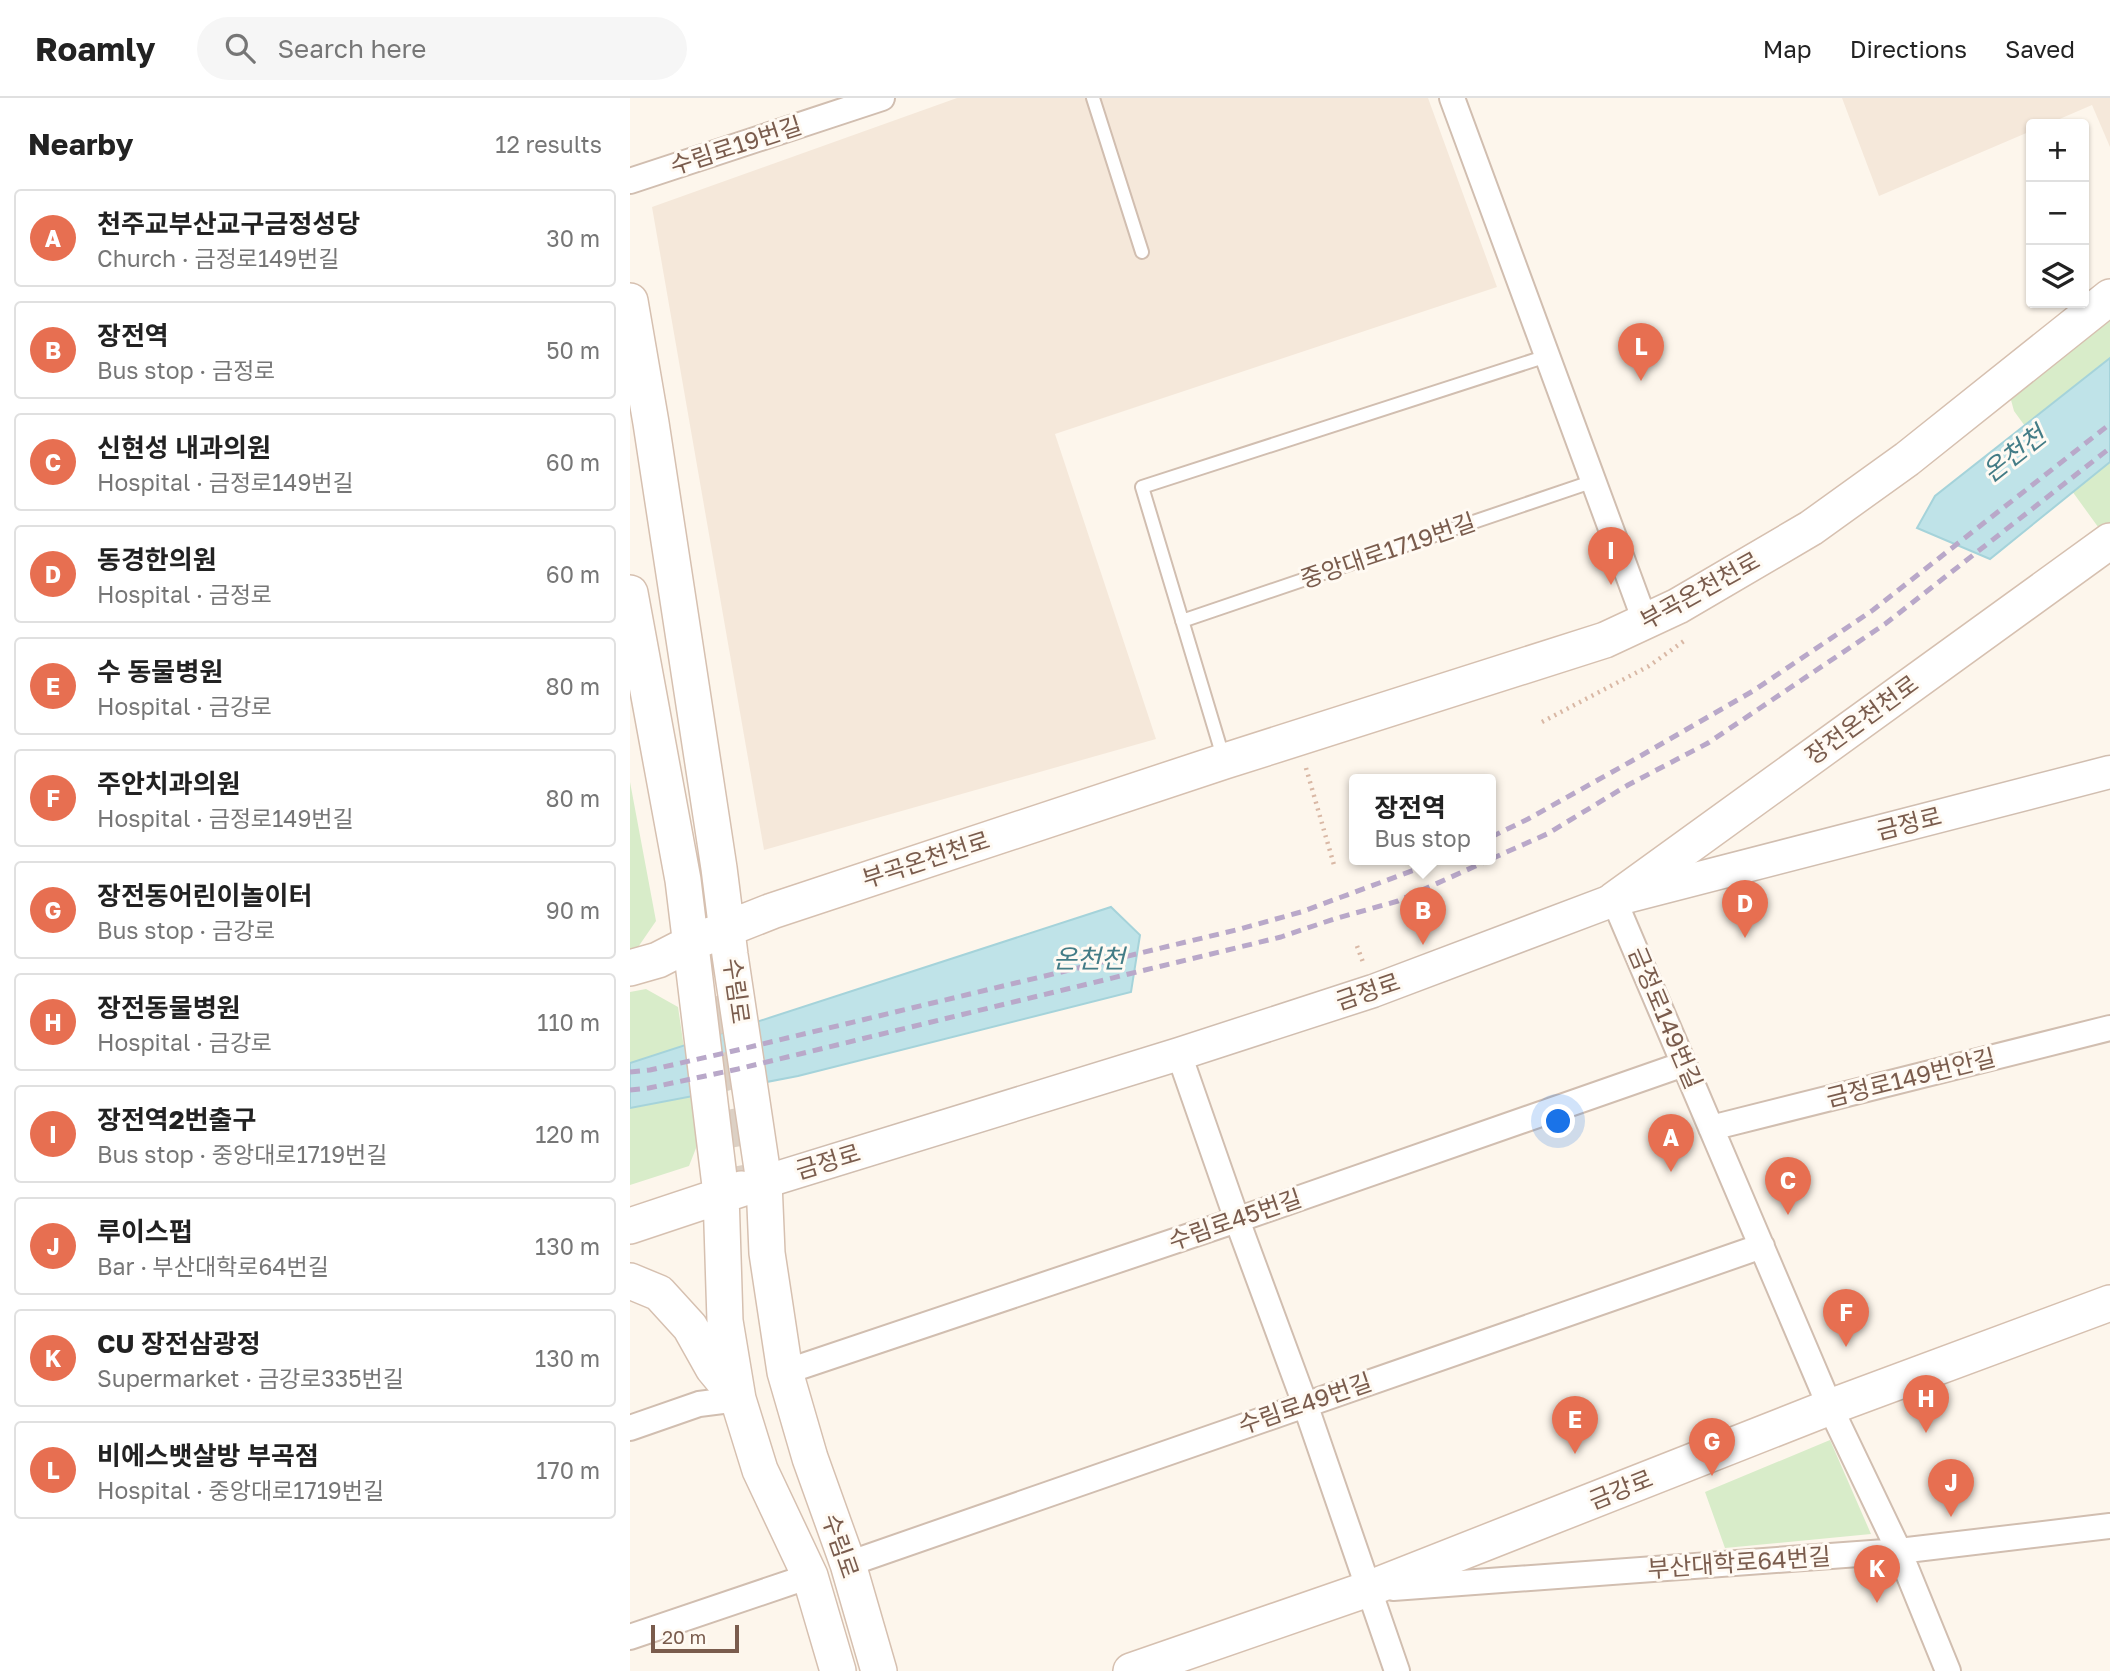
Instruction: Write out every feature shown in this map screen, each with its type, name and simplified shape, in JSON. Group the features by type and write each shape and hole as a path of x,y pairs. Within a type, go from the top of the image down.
{"main road":[{"name":"부곡온천천로","path":"630,968 658,960 692,957 729,942 772,911 1224,761 1605,640 1678,606 1811,528 1907,459 2110,297"},
{"name":"수림로","path":"630,301 655,450 764,1182 767,1253 785,1373 810,1458 848,1563 879,1671"},
{"name":"장전온천천로","path":"1614,900 2110,541"},
{"name":"수림로","path":"630,593 683,880 716,1143 721,1194 725,1321 738,1399 760,1470 810,1576 838,1671"},
{"name":"금정로","path":"630,1226 764,1182"},
{"path":"630,1281 659,1293 682,1318 713,1368 738,1399"},
{"name":"금강로","path":"1131,1671 1368,1590 1830,1407 2110,1303"}],"street":[{"name":"수림로19번길","path":"630,181 882,98"},
{"path":"1452,98 1645,621"},
{"name":"금정로","path":"764,1182 1180,1054 1373,991 1614,900 2110,772"},
{"name":"금정로149번길","path":"1614,900 1830,1407 1899,1551 1948,1671"},
{"name":"금정로149번안길","path":"1711,1128 2110,1028"},
{"path":"1180,1054 1237,1220 1306,1404 1396,1671"},
{"name":"수림로45번길","path":"785,1373 1237,1220 1684,1064"},
{"name":"수림로49번길","path":"848,1563 1762,1246"},
{"path":"630,1428 699,1404 738,1399"},
{"name":"부산대학로64번길","path":"1368,1590 1899,1551 2110,1525"},
{"path":"630,1637 810,1576"}],"lane":[{"path":"1093,98 1142,252"},
{"path":"1224,761 1142,487 1547,356"},
{"name":"중앙대로1719번길","path":"1182,621 1594,481"}],"path":[{"path":"1305,764 1334,865"}],"shaded area":[{"path":"957,98 1428,98 1497,287 1055,434 1156,739 764,850 652,207"},
{"path":"1842,98 2110,98 2110,147 2092,105 2060,119 2026,119 2026,133 1879,196"}],"green space":[{"path":"2110,309 2110,524 2101,531 2014,411 2008,389"},
{"path":"630,782 656,921 634,953 630,954"},
{"path":"646,989 678,1007 698,1143 689,1166 630,1185 630,992"},
{"path":"1830,1440 1871,1534 1725,1548 1705,1492"}],"water":[{"name":"온천천","path":"2110,358 2110,462 1990,559 1917,528 1935,496"},
{"name":"온천천","path":"1111,907 1140,935 1131,992 798,1076 630,1108 630,1063"}],"tunnel":[{"path":"711,997 754,1220"}],"railway":[{"path":"1496,835 1753,691 1873,610 2110,424"},
{"path":"1496,857 1547,834 1628,785 1708,743 1885,624 2110,448"},
{"path":"630,1072 729,1052 1240,929 1301,912 1428,865"},
{"path":"630,1090 738,1069 1281,937 1398,901 1478,865"}],"place":[{"name":"비에스뱃살방 부곡점","path":"1641,381"},
{"name":"장전역2번출구","path":"1611,585"},
{"name":"동경한의원","path":"1745,938"},
{"name":"장전역","path":"1423,945"},
{"name":"천주교부산교구금정성당","path":"1671,1172"},
{"name":"신현성 내과의원","path":"1788,1215"},
{"name":"주안치과의원","path":"1846,1347"},
{"name":"장전동물병원","path":"1926,1433"},
{"name":"수 동물병원","path":"1575,1454"},
{"name":"장전동어린이놀이터","path":"1712,1476"},
{"name":"루이스펍","path":"1951,1517"},
{"name":"CU 장전삼광정","path":"1877,1603"}]}
